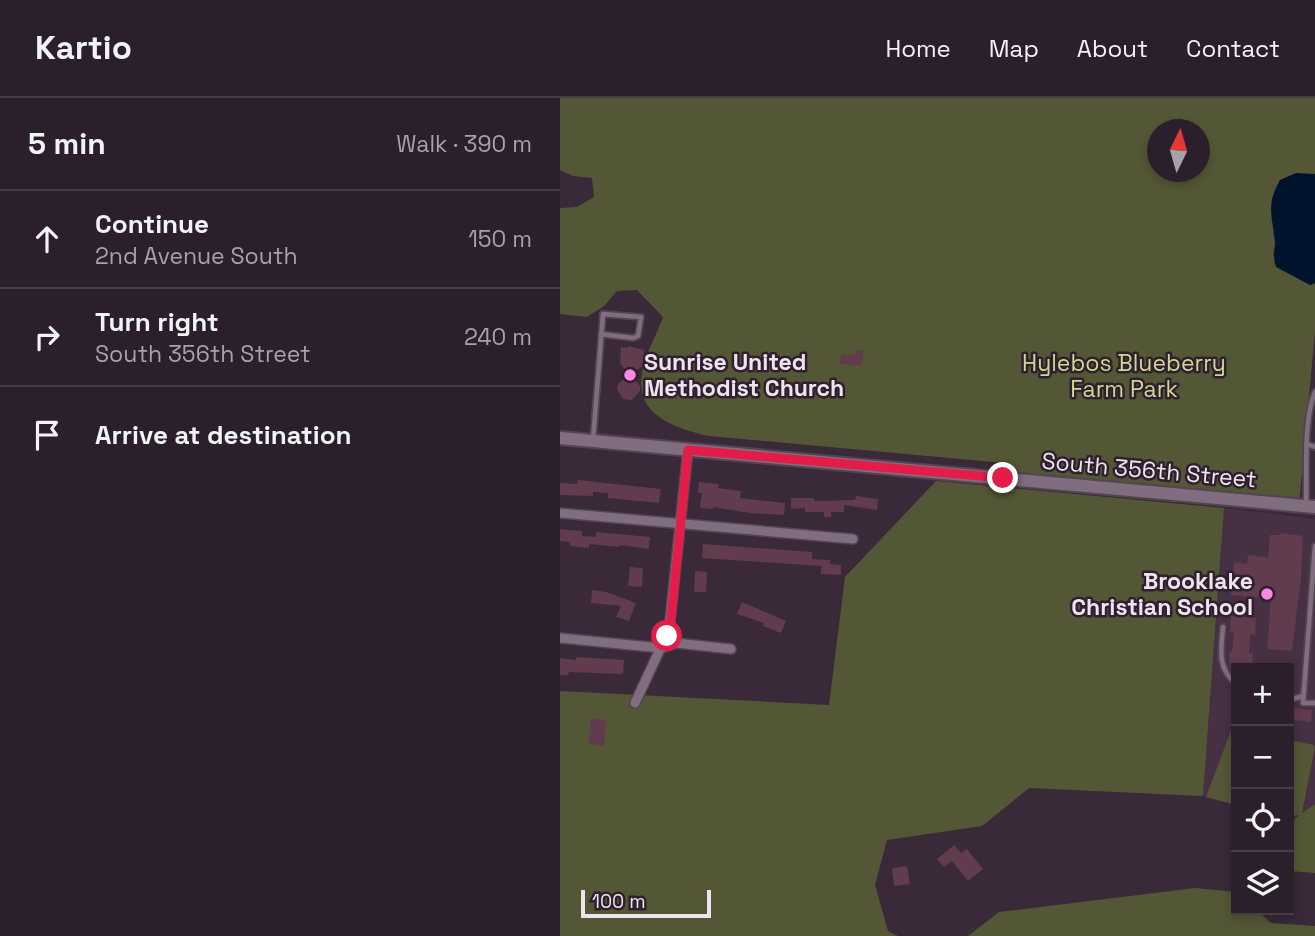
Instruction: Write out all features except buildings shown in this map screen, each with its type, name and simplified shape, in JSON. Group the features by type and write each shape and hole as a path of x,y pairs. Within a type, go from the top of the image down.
{"main road":[{"name":"South 356th Street","path":"560,438 1311,506"}],"street":[{"path":"635,703 671,620 688,450"},
{"path":"560,513 853,539"},
{"path":"560,638 661,648 676,643 731,649"}],"lane":[{"path":"593,441 601,334 603,314 641,317 638,336 633,338 601,334"},
{"path":"1311,506 1307,444 1311,401 1315,392"},
{"path":"1307,444 1315,447"},
{"path":"1307,476 1313,472"},
{"path":"1315,546 1303,696 1303,703 1315,703"},
{"path":"1223,627 1220,660 1231,680"},
{"path":"1294,698 1303,696"}],"shaded area":[{"name":"Brooklake Christian School","path":"1224,508 1315,519 1315,804 1294,819 1294,663 1231,663 1231,804 1203,796"}],"green space":[{"name":"Hylebos Blueberry Farm Park","path":"560,98 1315,98 1315,235 1273,232 1273,255 1310,285 1315,283 1315,331 1299,505 1004,478 1004,463 709,436 676,426 652,410 641,387 642,371 663,317 637,290 617,291 604,306 587,317 560,314 560,208 577,207 594,197 592,178 573,176 560,170"},
{"path":"936,481 1224,508 1203,796 1029,788 982,826 887,840 875,885 888,931 898,936 560,936 560,691 829,705 845,577"},
{"path":"1231,731 1231,804 1206,797"},
{"path":"1294,741 1315,747 1302,813 1315,804 1315,873 1294,871 1294,820 1299,815 1294,816"},
{"path":"1195,888 1231,892 1231,915 1262,915 1271,923 1315,926 1315,936 968,936 999,912"}],"water":[{"path":"1296,173 1315,174 1315,283 1310,285 1276,267 1274,259 1275,239 1271,209 1273,195 1280,180"}],"place":[{"name":"Sunrise United Methodist Church","path":"630,375"},
{"name":"Brooklake Christian School","path":"1267,594"}],"route":[{"path":"667,636 671,620 688,450 1003,478"}]}
